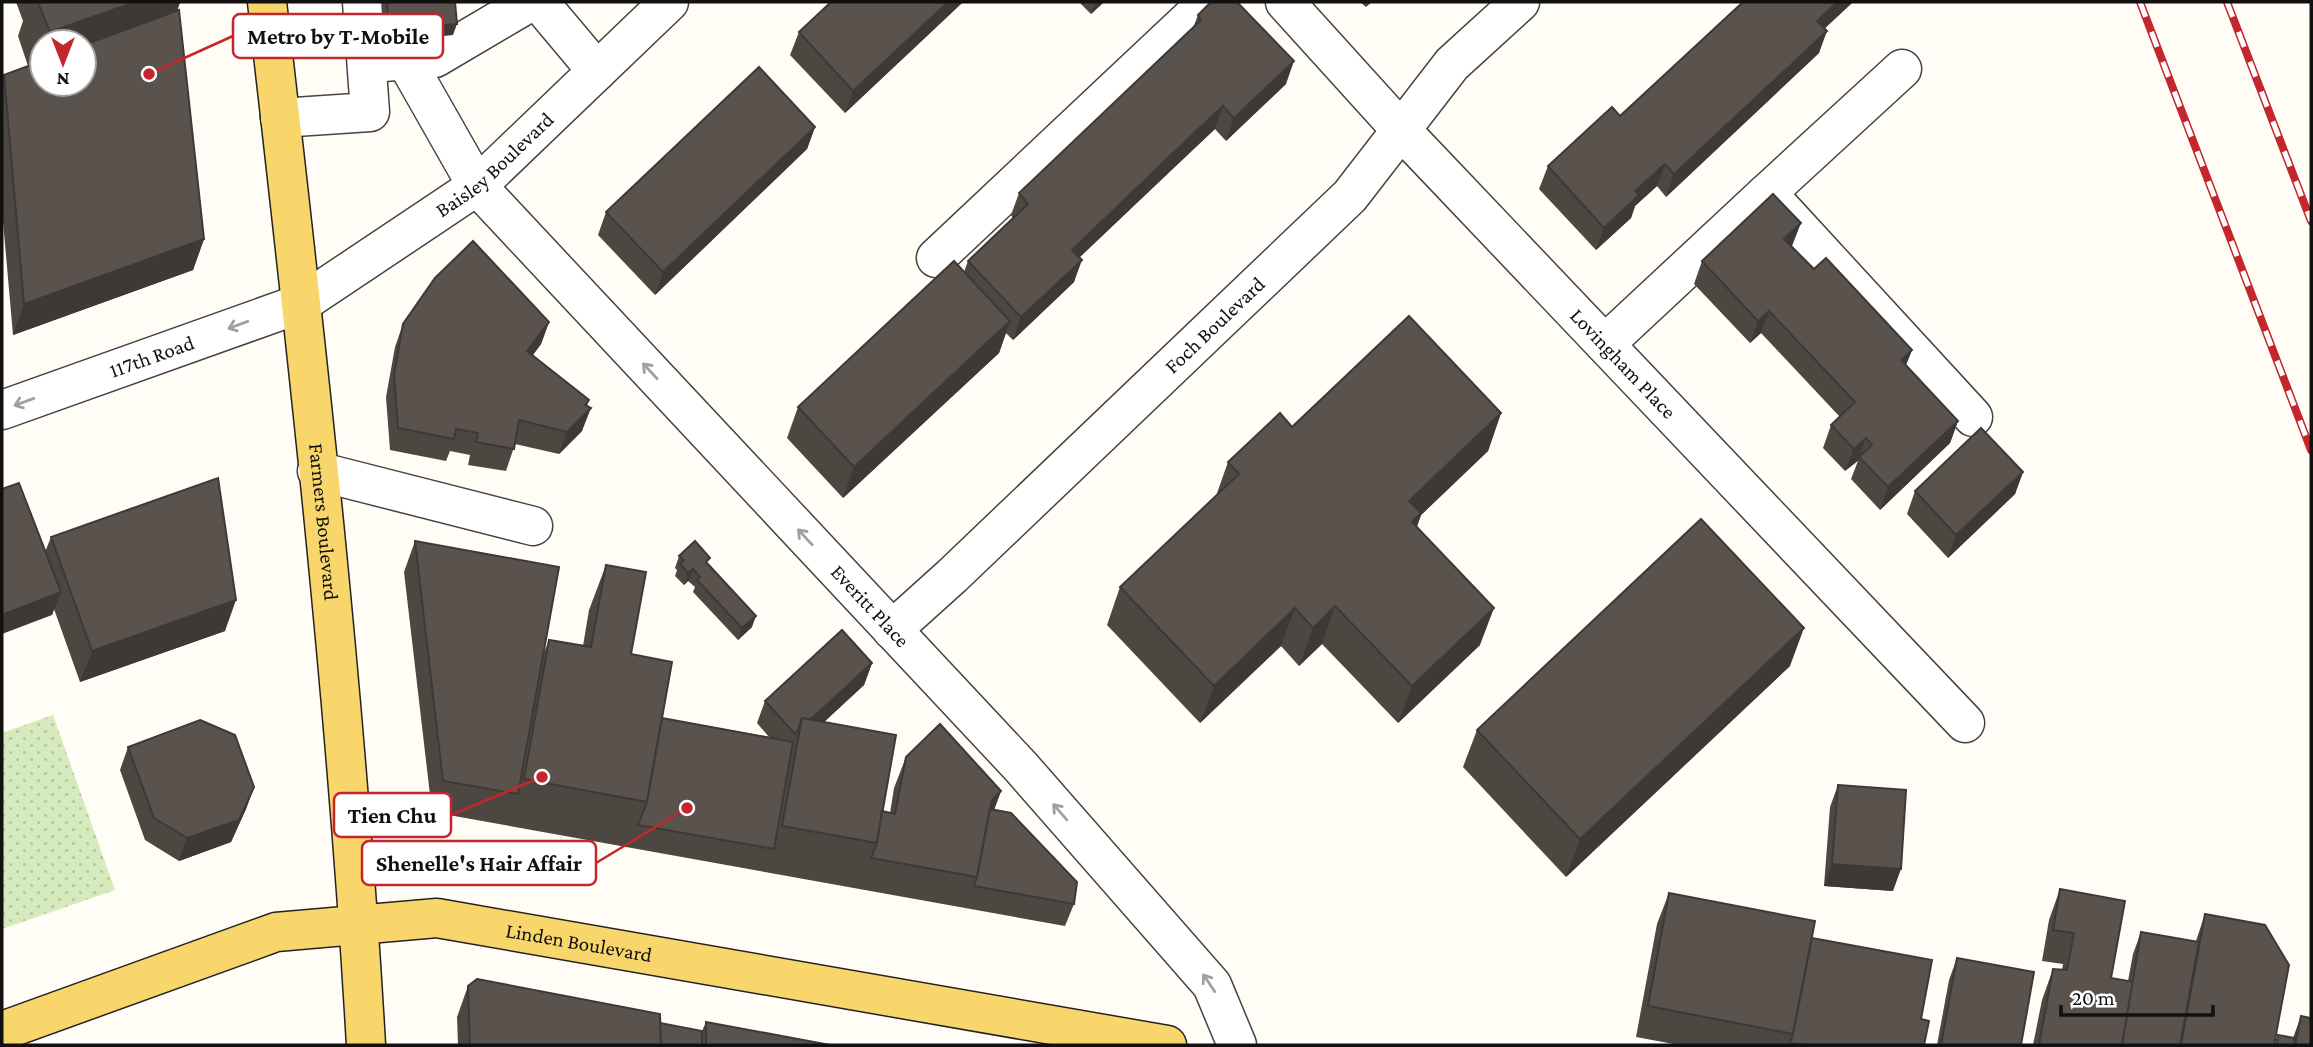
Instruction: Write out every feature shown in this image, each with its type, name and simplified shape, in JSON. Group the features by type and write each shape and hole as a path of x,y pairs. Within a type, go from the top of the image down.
{"main road":[{"name":"Farmers Boulevard","path":"267,2 302,303 331,588 366,1045"},
{"name":"Linden Boulevard","path":"2,1031 276,932 437,918 1167,1045"}],"street":[{"path":"280,118 370,112 362,2"},
{"path":"368,63 435,58 530,2"},
{"path":"539,2 597,71"},
{"name":"Baisley Boulevard","path":"302,303 477,186 668,2"},
{"path":"936,258 1209,2"},
{"name":"Lovingham Place","path":"1285,2 1401,130 1965,723"},
{"name":"Foch Boulevard","path":"892,630 953,576 1349,196 1452,64 1520,2"},
{"name":"Everitt Place","path":"406,61 477,186 1021,766 1212,985 1237,1045"},
{"path":"1605,344 1902,69"},
{"path":"1767,193 1973,417"},
{"name":"117th Road","path":"2,410 302,303"},
{"path":"317,471 533,526"}],"green space":[{"path":"53,715 115,890 2,929 2,733"}],"building":[{"path":"38,2 135,2 61,28 48,28"},
{"path":"387,2 455,2 457,24 389,29"},
{"path":"831,2 948,2 853,91 799,32"},
{"path":"1211,2 1237,2 1294,61 1234,118 1223,106 1194,133 1072,250 1082,260 1021,317 968,261 1028,204 1019,193 1201,20 1198,15"},
{"path":"1743,2 1837,2 1817,21 1827,31 1674,174 1665,164 1635,191 1639,195 1604,228 1548,166 1612,107 1620,116"},
{"path":"179,10 204,239 24,304 4,75 28,66 28,98 98,98 98,40"},
{"path":"759,67 815,127 663,272 606,212"},
{"path":"1773,194 1801,223 1784,239 1814,269 1826,258 1912,350 1901,360 1958,421 1888,487 1859,457 1872,445 1866,438 1854,449 1831,425 1855,402 1769,311 1758,321 1702,261"},
{"path":"473,241 549,322 527,351 589,400 585,405 591,408 567,432 519,420 514,449 476,442 478,433 456,429 454,439 398,428 394,375 403,324 435,278"},
{"path":"954,261 1010,321 854,467 798,407"},
{"path":"1409,316 1501,413 1409,501 1421,513 1412,522 1494,608 1412,686 1335,606 1313,628 1295,608 1214,686 1120,587 1239,474 1228,462 1280,413 1292,427"},
{"path":"1981,428 2023,472 1956,535 1915,491"},
{"path":"218,478 236,600 92,651 51,537"},
{"path":"19,483 61,592 2,615 2,489"},
{"path":"1701,519 1804,628 1580,839 1477,730"},
{"path":"415,541 559,567 518,794 443,781"},
{"path":"695,541 710,558 706,562 756,616 742,628 697,580 700,577 693,569 688,573 680,564 684,560 679,556"},
{"path":"606,565 646,572 631,654 672,662 647,802 524,779 549,640 591,647"},
{"path":"842,630 872,663 810,720 802,718 795,734 765,701"},
{"path":"662,718 793,742 774,849 638,825 647,802"},
{"path":"802,718 896,735 877,843 782,826"},
{"path":"200,720 235,735 254,787 239,820 187,838 154,818 128,747"},
{"path":"940,724 1001,791 992,800 977,877 871,858 877,843 882,811 895,814 906,757"},
{"path":"1838,785 1906,790 1901,869 1832,864"},
{"path":"990,809 1011,813 1077,882 1074,904 974,886"},
{"path":"2060,889 2125,901 2111,978 2134,982 2122,1045 2039,1045 2053,969 2067,970 2074,933 2053,930"},
{"path":"1669,893 1815,921 1793,1034 1648,1006"},
{"path":"2205,914 2265,925 2289,965 2274,1045 2181,1045"},
{"path":"2141,932 2199,942 2180,1045 2122,1045"},
{"path":"1812,938 1932,960 1921,1019 1929,1021 1924,1045 1790,1043"},
{"path":"1957,958 2034,972 2021,1045 1941,1045"},
{"path":"477,979 660,1014 661,1045 470,1045 468,986"},
{"path":"2301,1016 2311,1018 2311,1045 2295,1045"},
{"path":"706,1022 830,1045 706,1045"},
{"path":"660,1023 702,1031 702,1045 661,1045"},
{"path":"2278,1035 2295,1038 2294,1045 2276,1045"}],"railway":[{"path":"2140,2 2311,450"},
{"path":"2227,2 2311,221"}],"place":[{"name":"Metro by T-Mobile","path":"149,74"},
{"name":"Tien Chu","path":"542,777"},
{"name":"Shenelle's Hair Affair","path":"687,808"}]}
